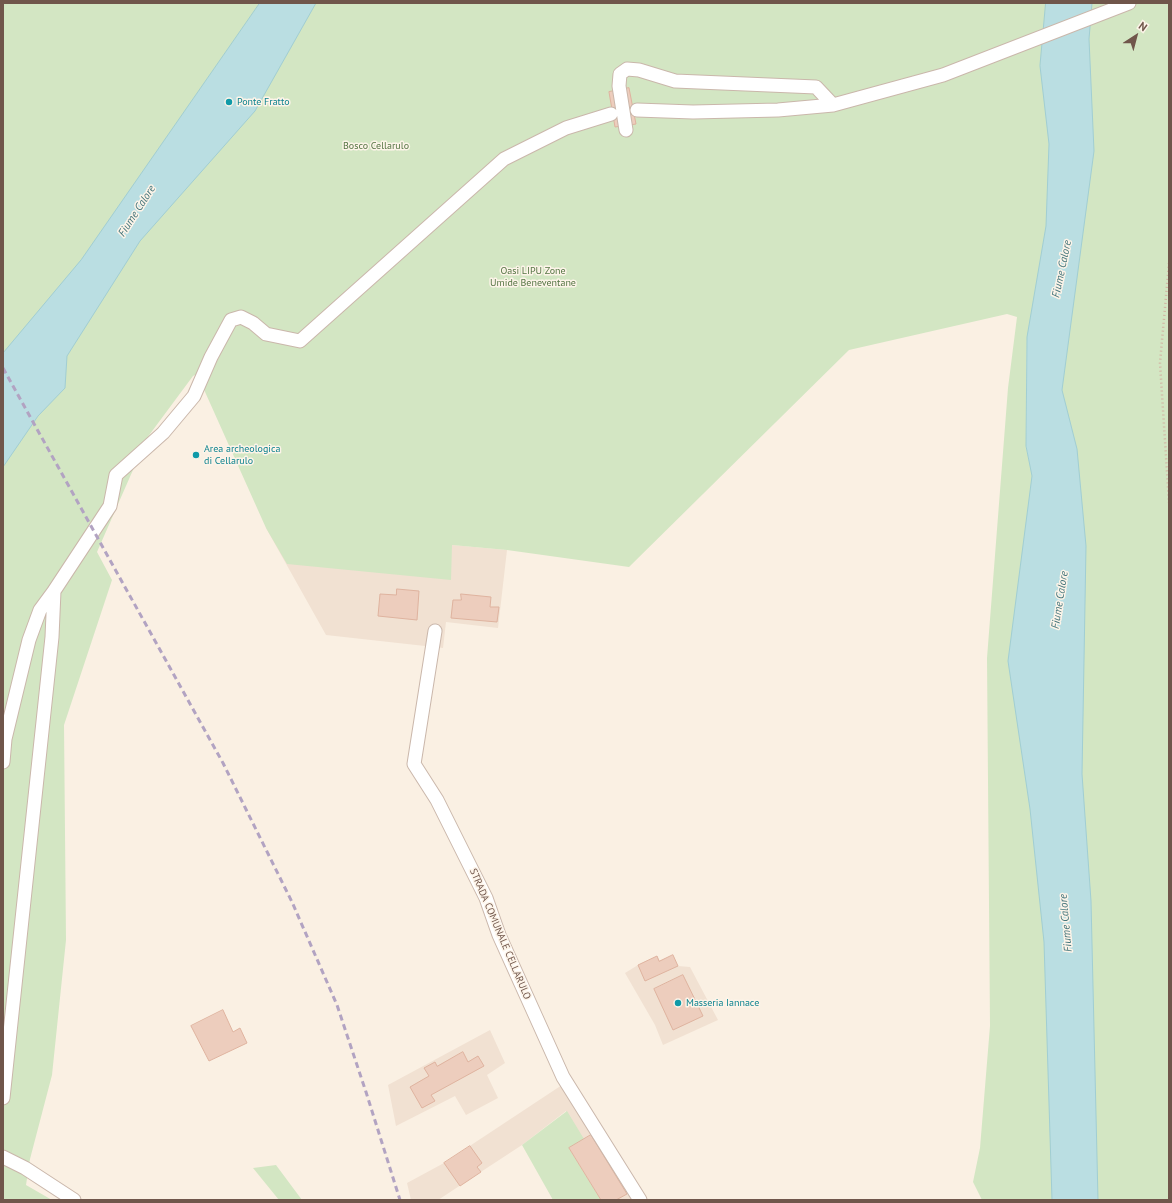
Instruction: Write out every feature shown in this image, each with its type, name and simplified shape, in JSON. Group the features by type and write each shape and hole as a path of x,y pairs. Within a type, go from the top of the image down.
{"street":[{"path":"637,110 693,112 771,111 833,105 943,75 1130,3"},
{"path":"626,130 619,86 620,74 627,69 639,70 675,81 816,87 833,105"},
{"path":"3,762 5,739 29,640 40,610 110,506 116,475 163,433 194,396 211,357 231,320 241,318 253,323 266,334 300,341 504,159 566,128 611,114"},
{"path":"3,1098 52,637 54,591"},
{"name":"STRADA COMUNALE CELLARULO","path":"435,631 414,764 437,800 486,898 499,935 563,1077 640,1200"},
{"path":"3,1156 25,1168 74,1200"}],"path":[{"path":"1169,263 1160,363 1169,503"}],"shaded area":[{"path":"266,528 507,550 498,628 446,622 443,648 326,635"},
{"path":"673,955 678,966 690,967 718,1020 663,1045 655,1025 625,973 657,956 660,961"},
{"path":"490,1030 505,1063 487,1075 498,1098 466,1115 455,1096 396,1126 388,1085"},
{"path":"562,1085 635,1200 601,1200 569,1148 566,1111 522,1145 438,1200 411,1200 407,1183 444,1163"}],"green space":[{"name":"Oasi LIPU Zone Umide Beneventane","path":"3,3 1169,3 1169,1200 982,1200 973,1182 980,1148 990,1026 987,658 1008,388 1017,317 1007,314 849,350 629,567 507,550 452,545 451,580 287,564 266,528 197,374 193,376 147,438 97,552 112,580 64,725 66,940 52,1075 30,1159 26,1185 52,1200 3,1200 3,1167 10,1157 3,1153","holes":["1027,337 1029,460 1026,446"]},
{"path":"567,1111 584,1139 569,1148 601,1200 553,1200 522,1145"},
{"path":"276,1165 302,1200 279,1200 253,1168"}],"water":[{"name":"Fiume Calore","path":"260,3 316,3 255,111 140,241 67,356 65,388 38,416 3,467 3,353 81,260"},
{"name":"Fiume Calore","path":"1046,3 1092,3 1089,39 1094,151 1062,390 1077,449 1086,546 1082,774 1091,901 1098,1200 1052,1200 1044,942 1030,809 1008,661 1032,476 1026,446 1027,337 1046,226 1049,144 1040,66"}],"building":[{"path":"629,88 636,124 615,127 609,92"},
{"path":"397,589 419,591 417,620 378,616 380,594 396,595"},
{"path":"461,594 491,597 490,607 499,607 497,622 451,618 453,600 461,600"},
{"path":"673,955 678,966 645,981 638,965 657,956 659,961"},
{"name":"Masseria Iannace","path":"683,975 703,1016 673,1030 654,989"},
{"path":"223,1010 233,1032 240,1028 247,1043 209,1061 191,1026"},
{"path":"463,1052 468,1062 478,1056 484,1066 431,1095 435,1101 422,1108 410,1087 429,1076 424,1068 435,1062 437,1066"},
{"path":"591,1135 627,1194 616,1200 601,1200 569,1148"},
{"path":"470,1146 482,1163 477,1167 481,1172 460,1186 444,1163"}],"railway":[{"path":"3,368 223,763 292,902 337,1005 400,1200"}],"place":[{"name":"Ponte Fratto","path":"229,102"},
{"name":"Area archeologica di Cellarulo","path":"196,455"},
{"name":"Masseria Iannace","path":"678,1003"}],"park label":[{"name":"Bosco Cellarulo","path":"376,146"}]}
